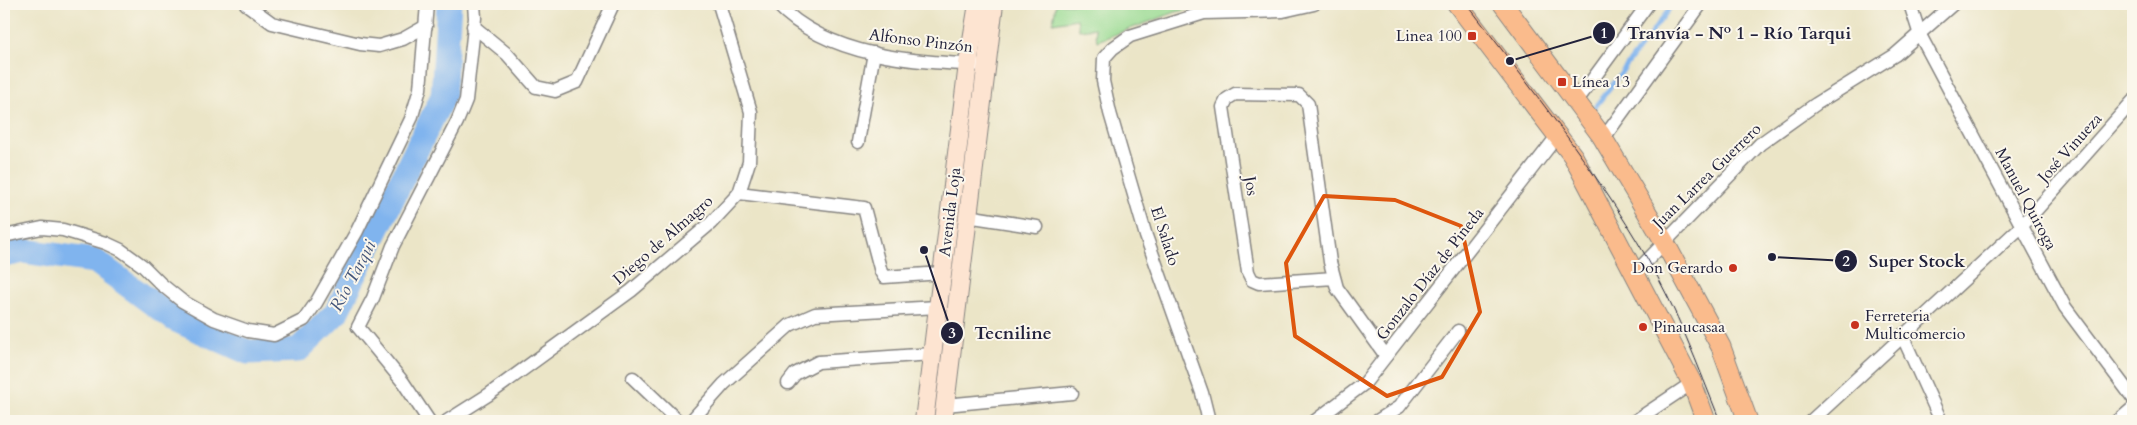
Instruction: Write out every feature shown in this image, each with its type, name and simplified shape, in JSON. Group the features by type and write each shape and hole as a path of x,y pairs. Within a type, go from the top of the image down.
{"main road":[{"name":"Avenida Loja","path":"944,413 967,216 978,4"},
{"name":"Avenida Loja","path":"924,421 942,273 976,64 994,4"},
{"path":"1456,4 1560,138 1580,169 1692,383 1706,421"},
{"path":"1503,4 1602,137 1664,241 1721,347 1748,421"}],"street":[{"path":"246,4 272,23 360,44 380,46 403,39 426,26"},
{"path":"4,236 42,228 63,230 106,243 121,250 182,300 214,319 248,331 274,335 304,320 316,303 357,231 411,119 420,89 427,4"},
{"path":"429,421 403,382 358,327 365,317 393,246 457,122 466,100 474,4"},
{"path":"473,26 506,54 536,87 555,91 577,82 613,4"},
{"name":"Diego de Almagro","path":"447,421 488,394 631,290 711,224 739,193 749,162 751,112 719,4"},
{"name":"Alfonso Pinzón","path":"777,4 797,22 824,38 874,53 908,59 976,64"},
{"name":"El Salado","path":"1209,421 1202,393 1146,236 1110,112 1103,81 1104,58 1113,48 1130,36 1204,14 1283,11 1314,4"},
{"path":"1579,105 1648,4"},
{"path":"1602,137 1702,4"},
{"name":"Manuel Quiroga","path":"1910,4 1920,35 2065,307 2133,398"},
{"name":"Juan Larrea Guerrero","path":"1635,273 1664,241 1766,139 1816,104 1885,62 1920,35 1953,4"},
{"path":"858,142 874,53"},
{"name":"Jos","path":"1235,94 1299,95 1308,104 1330,262 1334,278 1259,283 1252,280 1248,272 1223,107 1227,99 1235,94"},
{"name":"José Vinueza","path":"1811,421 1902,334 2022,226 2133,101"},
{"name":"Gonzalo Díaz de Pineda","path":"1315,421 1365,383 1560,138"},
{"path":"739,193 864,208 880,272 884,277 942,273"},
{"path":"967,216 1037,227"},
{"path":"1334,278 1337,288 1386,356"},
{"path":"691,421 724,384 790,325 815,314 831,312 938,307"},
{"path":"1377,421 1399,407 1458,331"},
{"path":"1902,334 1941,421"},
{"path":"788,383 795,374 818,362 932,354"},
{"path":"633,378 678,421"},
{"path":"1635,421 1692,383"},
{"path":"944,413 1072,393"},
{"path":"2118,421 2133,408"}],"highlighted area":[{"path":"1324,196 1395,200 1461,226 1480,312 1442,377 1387,396 1295,336 1286,263"}],"green space":[{"path":"1056,4 1281,4 1213,5 1176,12 1097,41 1095,28 1079,30 1077,19 1053,23"}],"waterway":[{"name":"Río Tarqui","path":"4,255 24,251 95,261 174,319 248,352 298,350 336,313 443,96 449,4"},
{"path":"1591,113 1673,4"}],"tram line":[{"path":"1467,4 1561,128 1627,225 1668,297 1720,421"}],"place":[{"name":"Linea 100","path":"1472,36"},
{"name":"Tranvía - Nº 1 - Río Tarqui","path":"1510,61"},
{"name":"Línea 13","path":"1562,82"},
{"name":"Tecniline","path":"924,250"},
{"name":"Super Stock","path":"1772,257"},
{"name":"Don Gerardo","path":"1733,268"},
{"name":"Ferreteria Multicomercio","path":"1855,325"},
{"name":"Pinaucasaa","path":"1643,327"}]}
